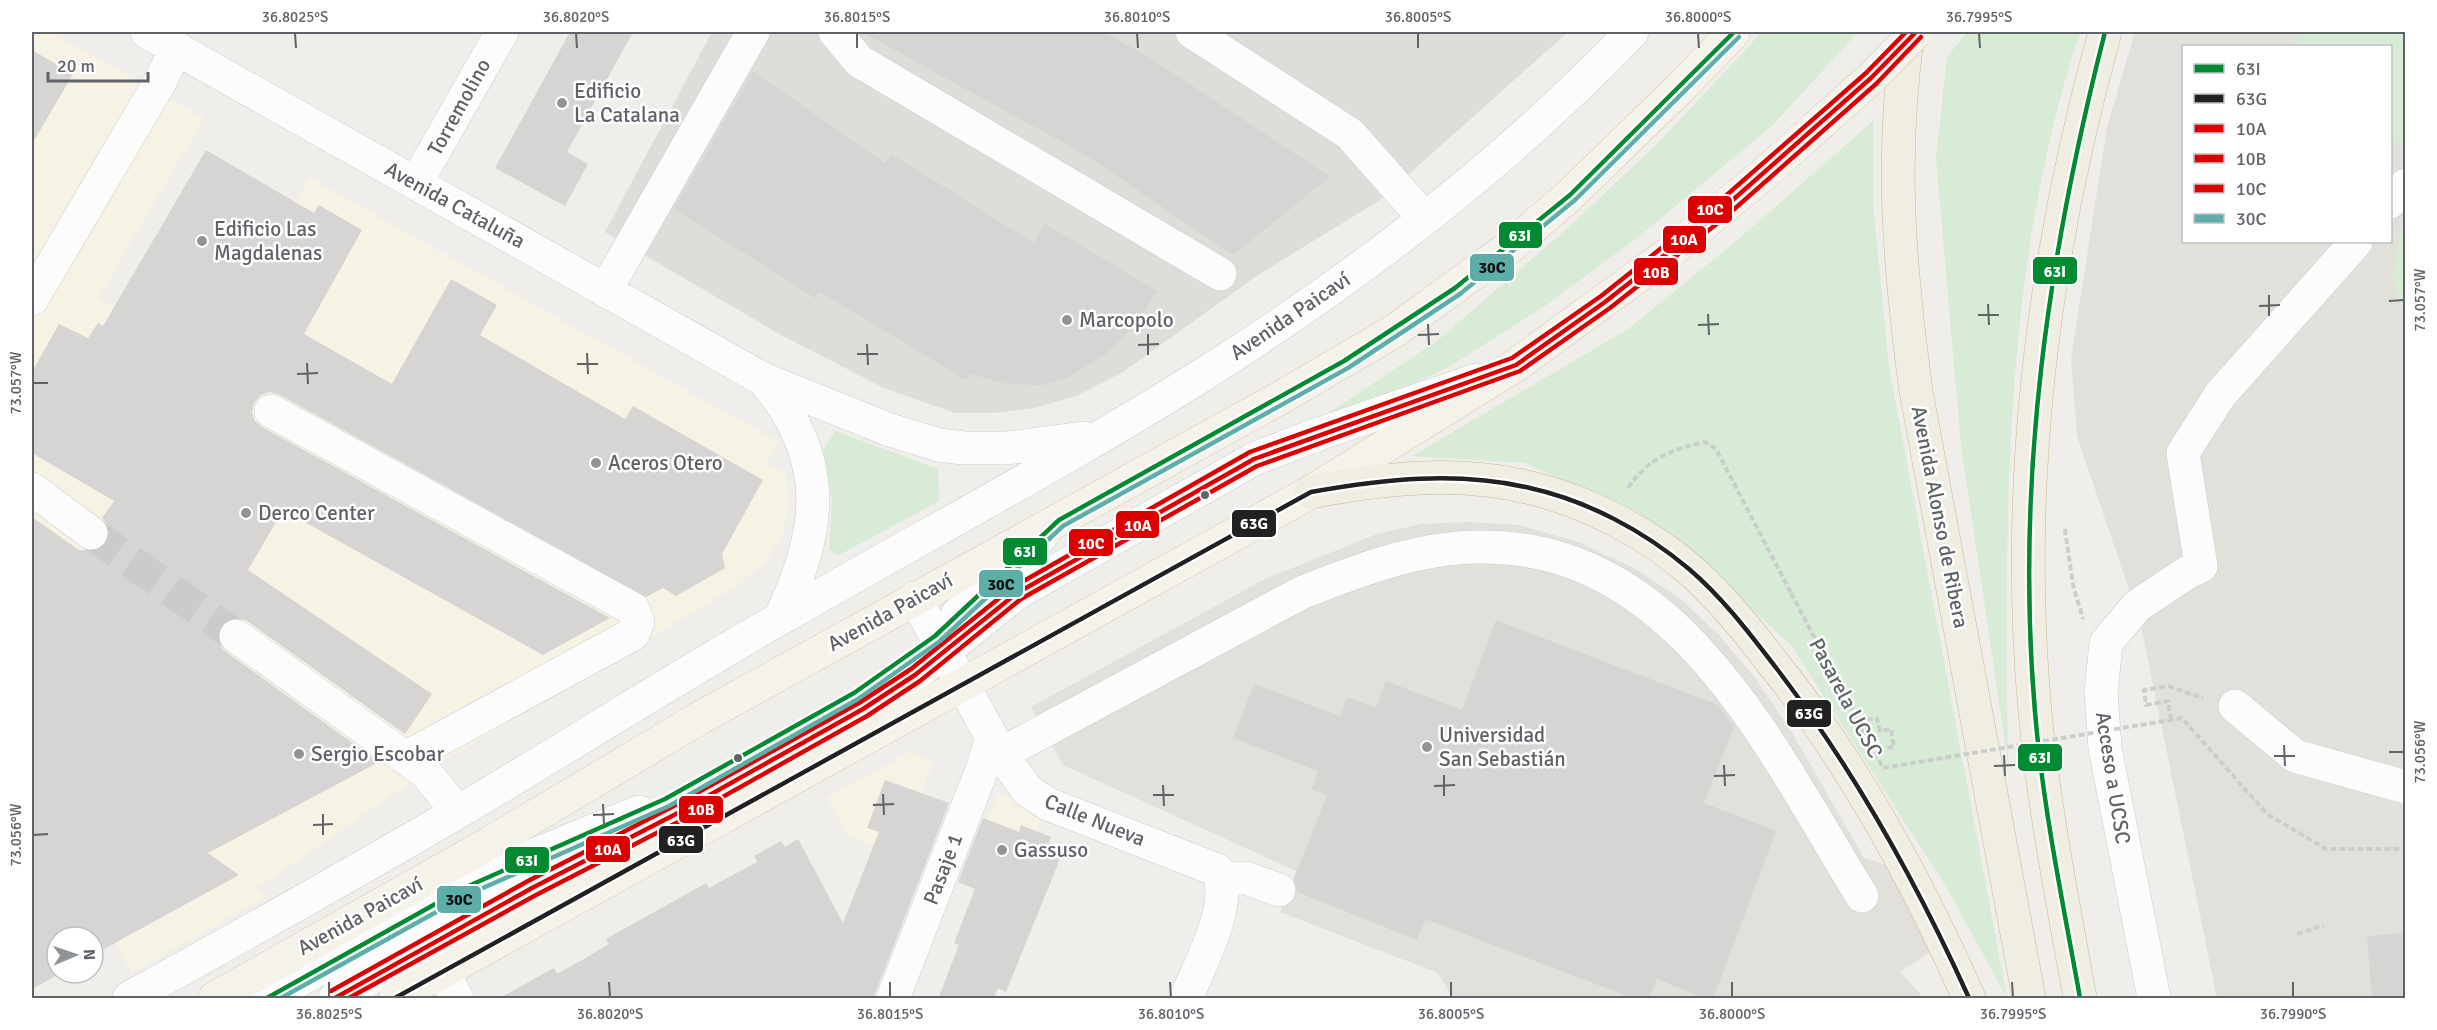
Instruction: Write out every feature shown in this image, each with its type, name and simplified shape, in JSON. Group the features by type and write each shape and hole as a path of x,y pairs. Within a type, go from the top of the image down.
{"highway":[{"name":"Avenida Alonso de Ribera","path":"1908,32 1896,140 1897,212 1907,327 1916,391 2029,999"},
{"path":"2080,999 2044,793 2036,724 2030,621 2030,531 2034,428 2050,280 2070,171 2105,32"},
{"path":"1311,492 1400,478 1488,481 1530,488 1563,497 1625,525 1666,552 1710,590 1793,688 1875,811 1914,883 1969,999"}],"main road":[{"name":"Avenida Paicaví","path":"215,999 490,843 698,719 1344,361 1455,288 1570,195 1734,32"},
{"path":"395,999 450,985 961,685 1311,492 1516,365 1664,257 1766,172 1871,78 1916,32"}],"street":[{"name":"Avenida Cataluña","path":"147,32 763,379 890,430 939,445 964,448 1007,448 1051,444 1106,432"},
{"name":"Torremolino","path":"416,183 502,32"},
{"path":"605,291 753,32"},
{"path":"835,32 859,62 1220,274"},
{"path":"1192,32 1350,134 1425,219"},
{"name":"Avenida Paicaví","path":"129,999 458,812 780,618 973,511 1201,376 1267,333 1425,219 1501,156 1632,32"},
{"path":"32,299 160,82 176,48"},
{"path":"2392,201 2406,185"},
{"path":"2106,643 2137,606 2188,572 2201,566 2183,453 2220,395 2355,243"},
{"path":"267,999 464,888 665,799 939,643 1042,577 1254,459 1516,365"},
{"name":"Avenida Cataluña","path":"763,379 780,399 801,439 812,476 811,535 799,577 780,618"},
{"path":"271,411 633,609 638,622 633,634 406,757"},
{"path":"32,489 91,533"},
{"path":"335,999 532,888 664,821 863,709 915,675 939,643 1059,520"},
{"path":"996,746 1301,593 1345,576 1399,559 1474,547 1505,548 1543,554 1616,582 1651,604 1683,632 1716,669 1742,706 1862,896"},
{"name":"Calle Nueva","path":"915,598 996,746 1028,791 1048,804 1212,871 1246,878 1279,890"},
{"path":"236,636 425,772 458,812"},
{"name":"Acceso a UCSC","path":"2106,643 2101,692 2105,748 2154,999"},
{"path":"2223,704 2295,756 2406,787"},
{"name":"Pasaje 1","path":"892,999 983,767 996,746"},
{"path":"1186,999 1221,911 1212,871"}],"path":[{"name":"Pasarela UCSC","path":"1625,525 1625,494 1639,472 1658,456 1705,442 1716,449 1883,768 2171,720"},
{"path":"2063,523 2073,585 2082,618 2106,643"},
{"path":"2223,704 2168,686 2144,690 2146,705 2168,701 2171,720 2182,718 2267,814 2326,849 2406,849"},
{"path":"1874,750 1894,747 1891,729 1880,731 1877,718"},
{"path":"2297,934 2324,925"}],"shaded area":[{"path":"32,32 51,32 204,118 98,298 205,358 310,178 778,442 766,463 786,473 788,509 783,534 765,563 735,587 425,772 256,889 265,898 131,973 116,942 105,948 105,925 45,925 45,982 32,989"},
{"path":"712,32 1568,32 1380,200 1258,275 1123,372 1076,396 1034,408 993,413 955,413 884,388 781,335 605,232"},
{"path":"2135,32 2405,32 2405,998 2217,998 2137,606 2129,590 2077,436 2071,359 2107,127"},
{"name":"Universidad San Sebastián","path":"1469,522 1519,525 1578,542 1634,568 1682,600 1721,637 1755,678 1790,729 1864,858 1887,865 1932,951 1900,972 1924,998 1453,998 1438,973 1280,912 1296,871 1063,765 1031,707 1265,579 1377,534 1421,524"},
{"path":"910,752 933,762 897,855 849,837 827,798"},
{"path":"998,792 1044,812 1009,902 962,884"}],"green space":[{"path":"1762,32 1858,32 1773,125 1637,238 1545,306 1447,368 1376,401 1327,414 1437,341 1570,226 1658,143"},
{"path":"1967,32 2080,32 2054,121 2035,211 2022,302 2009,486 2008,763 1961,445 1936,158 1947,57"},
{"path":"2303,32 2405,32 2406,142 2402,147 2392,138 2392,45 2290,45"},
{"path":"1873,121 1873,203 1889,367 2007,998 1947,888 1791,645 1695,559 1637,511 1524,463 1412,456 1628,329 1734,243"},
{"path":"2405,225 2405,318 2393,278 2400,231"},
{"path":"835,431 938,469 939,501 839,555 829,550 832,500 823,450"}],"building":[{"name":"Edificio La Catalana","path":"570,32 633,32 567,152 588,164 565,206 495,168"},
{"path":"862,32 1103,32 1146,55 1330,177 1233,255 1087,156"},
{"path":"32,50 73,74 32,144"},
{"path":"753,71 885,163 892,154 1034,243 1044,223 1157,291 1137,323 1108,352 1068,378 1043,385 1007,384 970,374 966,380 820,292 815,298 674,209"},
{"path":"206,150 314,213 319,205 362,230 304,334 392,384 451,279 497,305 480,335 625,419 633,406 763,480 722,554 725,568 676,596 663,588 646,597 280,395 270,392 261,395 254,403 252,412 255,421 262,427 610,618 543,655 283,510 248,570 432,694 405,734 247,621 237,617 228,619 220,626 217,635 219,644 225,651 379,762 208,853 239,875 105,948 105,925 45,925 45,982 32,989 32,517 79,550 98,550 106,545 109,536 108,525 102,518 114,501 32,453 32,372 59,324 88,338 98,323 103,326"},
{"path":"1496,620 1718,705 1734,726 1704,803 1776,831 1713,999 1706,999 1657,979 1649,999 1635,999 1425,919 1417,940 1297,892 1294,879 1327,795 1312,789 1318,771 1233,738 1254,684 1340,716 1347,697 1376,708 1386,681 1462,710"},
{"path":"885,780 949,803 873,999 498,999 554,968 557,974 584,959 609,944 606,939 706,883 709,888 757,862 754,856 781,841 785,847 798,839 843,923 879,832 867,828"},
{"path":"983,818 1019,832 1021,825 1051,837 1049,843 1064,849 1006,992 998,988 993,999 938,999 959,945 954,943 975,889 958,882"},
{"path":"2406,933 2406,999 2372,999 2367,936"}],"tunnel":[{"path":"91,533 236,636"}],"transit line":[{"name":"63I","path":"267,998 464,888 665,799 854,693 935,636 1059,520 1344,361 1455,288 1570,195 1734,32"},
{"name":"10C","path":"331,991 528,881 670,808 859,703 911,669 1013,587 1250,452 1512,358 1601,296 1713,207 1866,73 1906,32"},
{"name":"10A","path":"335,998 532,888 674,815 863,709 915,675 1017,593 1254,459 1516,365 1605,302 1718,213 1871,78 1916,32"},
{"name":"63I","path":"2080,998 2043,784 2035,712 2030,626 2029,540 2033,454 2041,369 2053,284 2067,200 2105,32"},
{"name":"30C","path":"281,998 467,895 669,806 858,699 940,641 1063,526 1348,368 1460,294 1575,200 1739,37"},
{"name":"10B","path":"349,998 536,895 678,822 867,716 920,681 1021,599 1257,466 1520,371 1610,308 1723,219 1876,84 1921,37"},
{"name":"63G","path":"395,998 1311,492 1393,481 1448,478 1530,488 1594,509 1634,530 1672,555 1713,592 1777,669 1858,787 1906,869 1969,998"}],"place":[{"name":"Edificio La Catalana","path":"562,103"},
{"name":"Edificio Las Magdalenas","path":"202,241"},
{"name":"Marcopolo","path":"1067,320"},
{"name":"Aceros Otero","path":"596,463"},
{"name":"Derco Center","path":"246,513"},
{"name":"Universidad San Sebastián","path":"1427,747"},
{"name":"Sergio Escobar","path":"299,754"},
{"name":"Gassuso","path":"1002,850"}]}
